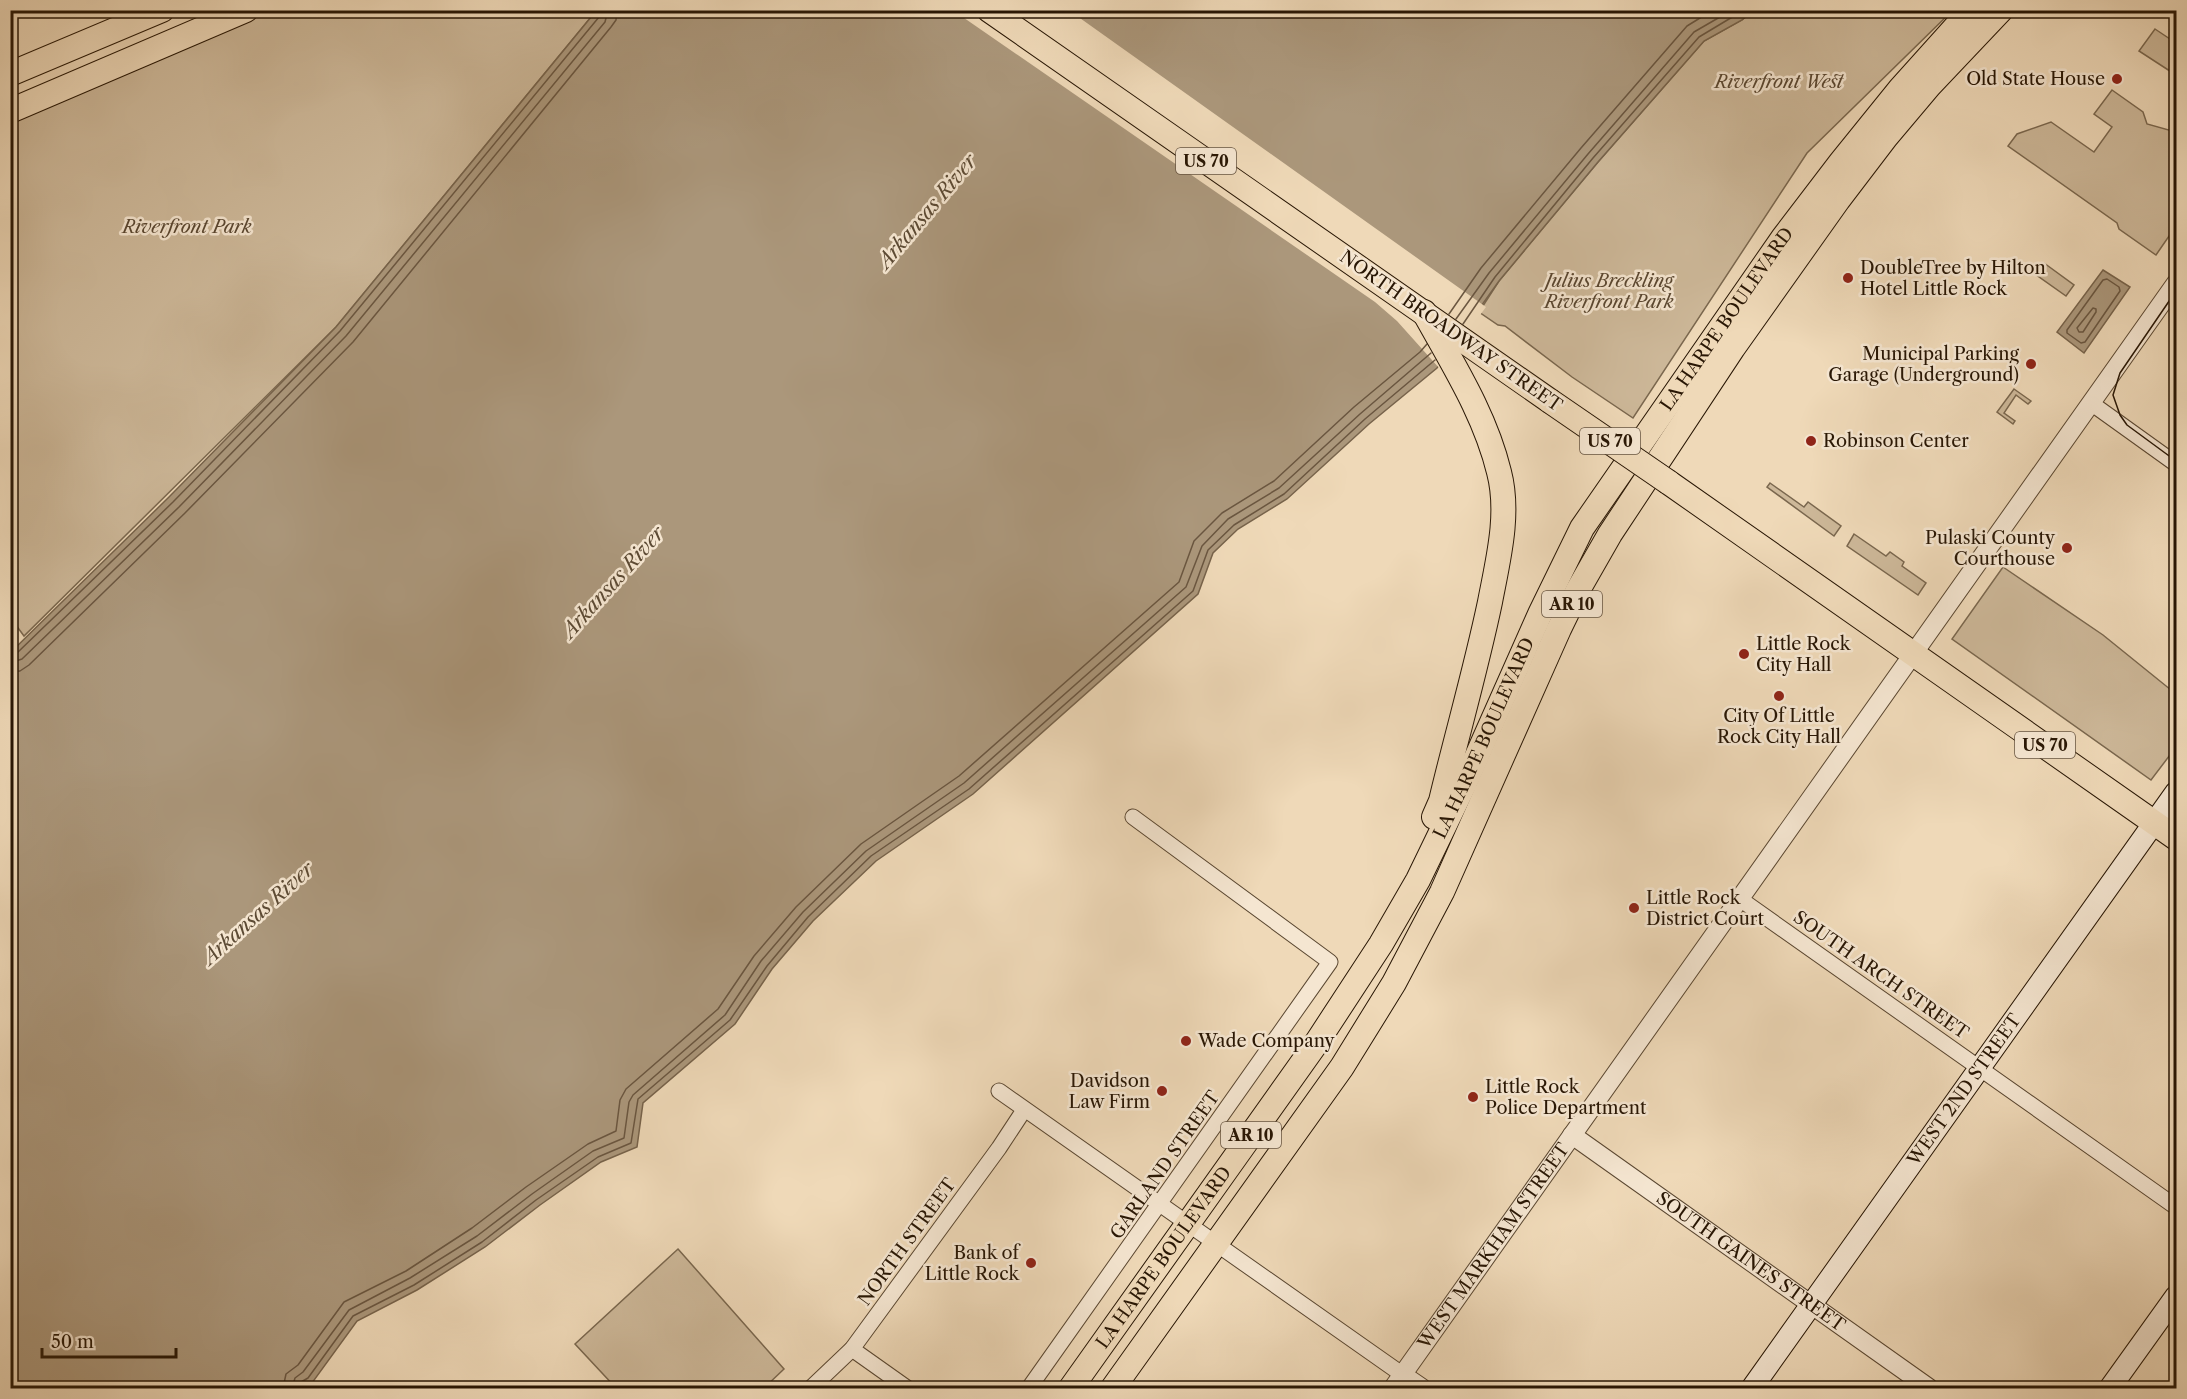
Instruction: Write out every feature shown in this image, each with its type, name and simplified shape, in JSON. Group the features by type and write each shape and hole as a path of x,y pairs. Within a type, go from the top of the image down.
{"main road":[{"path":"10,74 162,10"},
{"path":"10,111 246,10"},
{"name":"NORTH BROADWAY STREET","path":"989,10 1913,653"},
{"name":"LA HARPE BOULEVARD","path":"1071,1389 1315,1045 1381,944 1418,880 1465,783 1562,567 1582,528 1783,238 1900,89 1971,10"},
{"name":"LA HARPE BOULEVARD","path":"1113,1389 1342,1067 1394,983 1442,892 1559,629 1610,534 1733,348 1838,200 1929,86 2001,10"},
{"path":"1315,1045 1365,944 1399,886 1441,801 1481,644 1499,556 1503,515 1500,474 1488,433 1424,312"},
{"name":"US 70","path":"1913,653 2176,838"},
{"name":"WEST 2ND STREET","path":"1752,1389 2176,792"},
{"path":"2110,1389 2176,1296"}],"street":[{"name":"WEST MARKHAM STREET","path":"1398,1382 2176,283"},
{"path":"2091,403 2176,464"},
{"name":"GARLAND STREET","path":"1029,1389 1330,962 1133,817"},
{"name":"SOUTH ARCH STREET","path":"1740,899 2176,1207"},
{"path":"999,1091 1216,1244 1398,1382 1422,1389"},
{"name":"NORTH STREET","path":"811,1389 852,1349 1024,1110"},
{"name":"SOUTH GAINES STREET","path":"1572,1135 1929,1389"},
{"path":"852,1349 907,1389"}],"green space":[{"name":"Riverfront Park","path":"243,11 596,11 336,327 24,636 10,617 10,111"},
{"name":"Julius Breckling Riverfront Park","path":"1753,11 1952,11 1807,153 1633,418 1572,377 1505,326 1498,325 1479,312 1499,281 1598,162 1704,41 1742,20"},
{"path":"2155,29 2173,41 2176,36 2176,75 2139,51"},
{"path":"2112,90 2143,112 2147,124 2176,132 2176,226 2156,255 2119,229 2117,223 2008,146 2017,134 2051,122 2094,152 2112,127 2094,114"},
{"path":"2044,263 2074,285 2066,296 2035,274"},
{"path":"2014,389 2031,401 2028,404 2016,395 2004,413 2015,421 2013,424 1997,412"},
{"path":"1770,483 1804,507 1808,502 1841,526 1834,536 1767,487"},
{"path":"1854,534 1886,556 1890,552 1904,562 1902,566 1926,583 1918,595 1847,546"},
{"path":"2003,567 2103,635 2176,694 2176,747 2151,780 1952,639"},
{"path":"678,1249 784,1369 764,1388 616,1388 575,1344"}],"water":[{"name":"Arkansas River","path":"596,11 1753,11 1742,20 1704,41 1598,162 1499,281 1437,368 1369,424 1287,499 1238,529 1213,553 1198,594 973,794 876,861 813,921 772,969 735,1024 643,1103 637,1147 601,1162 485,1247 417,1290 357,1321 312,1383 299,1388 11,1388 11,652 169,497 336,327"},
{"path":"2103,270 2130,287 2084,353 2057,332"}],"pier":[{"path":"954,11 1070,11 1486,307 1440,369 1397,321 1375,302"}],"tram line":[{"path":"2176,291 2120,373 2113,395 2120,415 2127,425 2176,461"}],"place":[{"name":"Old State House","path":"2117,79"},
{"name":"DoubleTree by Hilton Hotel Little Rock","path":"1848,278"},
{"name":"Municipal Parking Garage (Underground)","path":"2031,364"},
{"name":"Robinson Center","path":"1811,441"},
{"name":"Pulaski County Courthouse","path":"2067,548"},
{"name":"Little Rock City Hall","path":"1744,654"},
{"name":"City Of Little Rock City Hall","path":"1779,696"},
{"name":"Little Rock District Court","path":"1634,908"},
{"name":"Wade Company","path":"1186,1041"},
{"name":"Davidson Law Firm","path":"1162,1091"},
{"name":"Little Rock Police Department","path":"1473,1097"},
{"name":"Bank of Little Rock","path":"1031,1263"}],"park label":[{"name":"Riverfront West","path":"1779,82"}]}
